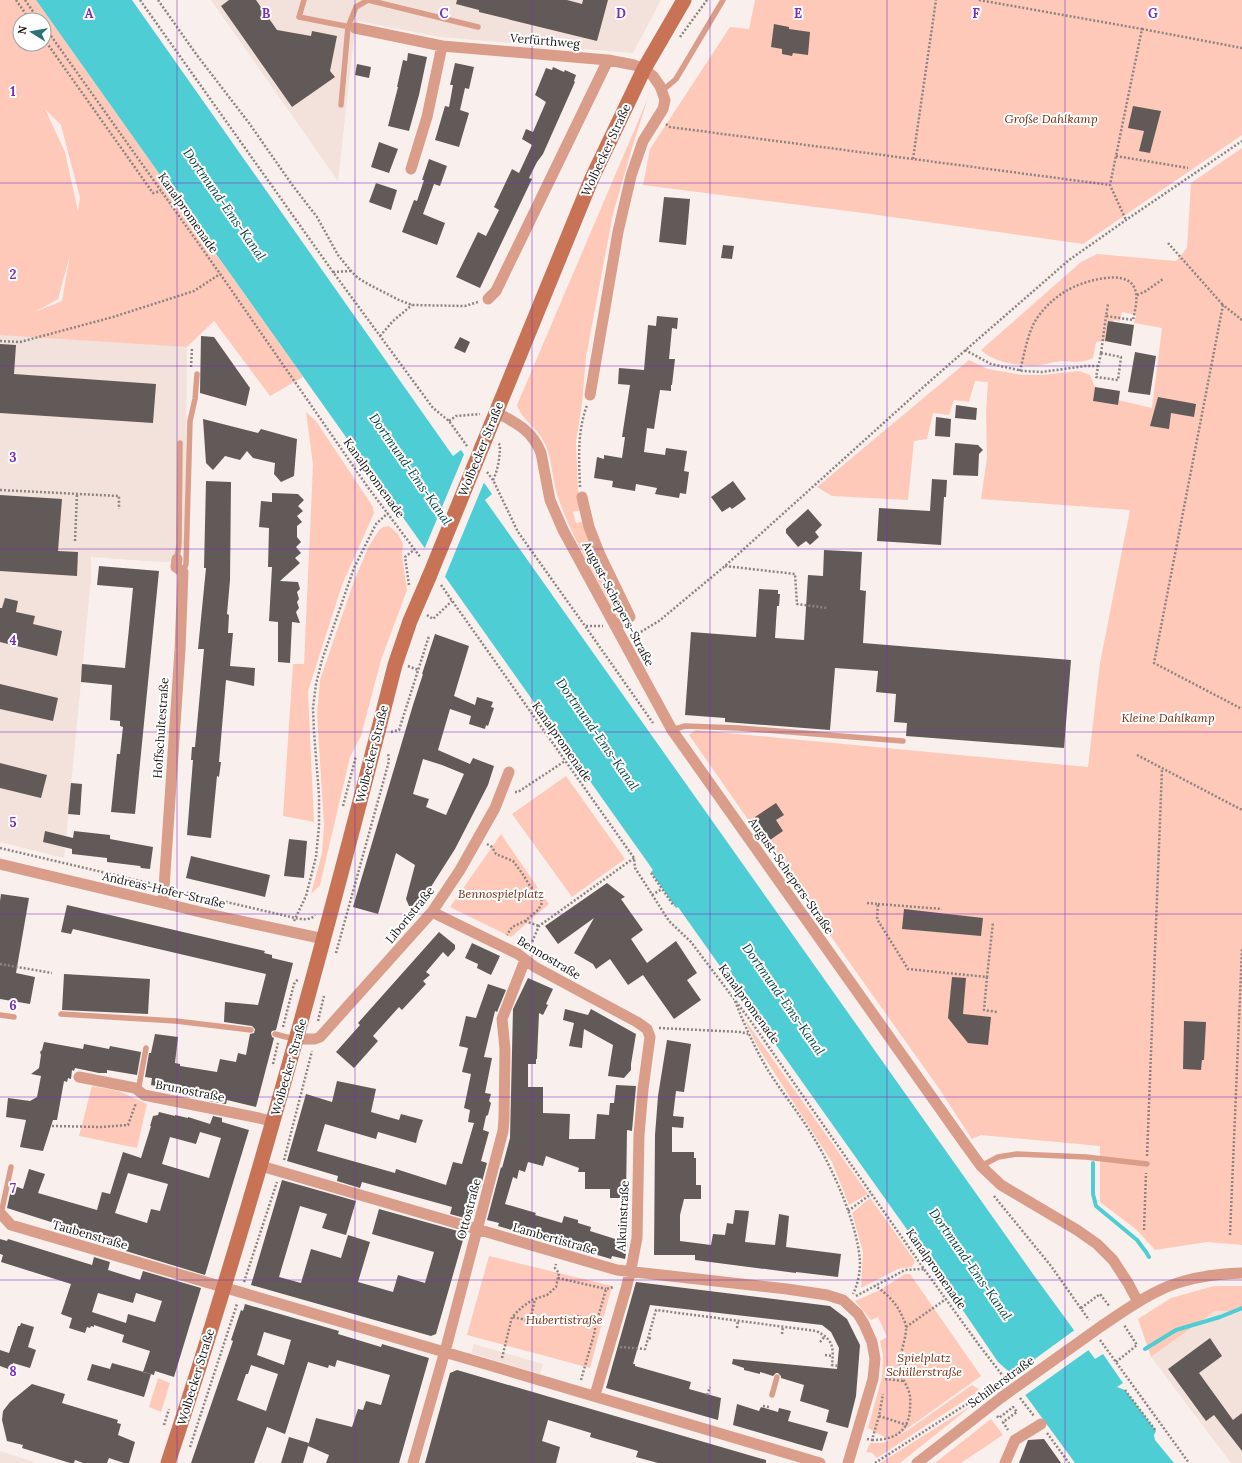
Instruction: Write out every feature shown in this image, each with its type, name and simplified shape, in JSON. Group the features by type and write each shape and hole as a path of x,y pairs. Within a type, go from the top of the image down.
{"main road":[{"name":"Wolbecker Straße","path":"168,1463 274,1122 324,939 395,665 410,621 433,579 482,447 592,178 644,69 684,0"}],"street":[{"name":"Verfürthweg","path":"352,27 442,46 608,60 634,64 644,69"},
{"path":"411,169 428,117 442,46"},
{"path":"488,299 496,291 608,60"},
{"path":"590,395 618,232 631,176 643,141 663,109 665,100 662,91 653,76 644,69"},
{"name":"August-Schepers-Straße","path":"496,412 524,428 538,446 548,492 563,530 672,730 981,1166 1001,1185 1077,1230 1097,1244 1113,1260 1138,1302"},
{"path":"582,497 589,527 600,555 630,617 614,626"},
{"name":"Hoffschultestraße","path":"163,903 180,650 183,572 176,567 177,559"},
{"name":"Liboristraße","path":"297,1040 315,1039 320,1037 432,912 460,870 478,839 495,808 509,772"},
{"name":"Andreas-Hofer-Straße","path":"0,864 292,933 324,939"},
{"name":"Bennostraße","path":"432,912 502,945 518,954 535,967 643,1026 649,1033"},
{"name":"Ottostraße","path":"413,1463 445,1352 504,1125 505,1050 502,1019 525,960"},
{"name":"Alkuinstraße","path":"595,1395 630,1272 636,1238 639,1135 643,1089 650,1042 649,1033"},
{"name":"Brunostraße","path":"79,1077 134,1088 141,1093 274,1122"},
{"name":"Lambertistraße","path":"261,1166 617,1270 794,1290 838,1298 848,1303"},
{"name":"Taubenstraße","path":"1,1214 11,1225 223,1288"},
{"name":"Schillerstraße","path":"917,1463 989,1406 1138,1302 1159,1290 1182,1282 1220,1274 1242,1272"},
{"path":"223,1288 578,1390 820,1463"},
{"path":"848,1303 858,1314 864,1324 872,1342 875,1359 873,1379 848,1463"},
{"path":"1005,1463 1015,1440 1041,1424"}],"lane":[{"path":"304,0 299,17 352,27"},
{"path":"341,105 356,7 368,0 478,27"},
{"path":"662,91 676,79 723,0"},
{"path":"183,572 186,564 190,421 195,399 197,374"},
{"path":"177,559 179,544 180,443"},
{"path":"672,730 691,726 739,728 903,741"},
{"path":"61,1014 176,1021 251,1030"},
{"path":"0,1015 14,1017"},
{"path":"278,1035 297,1040"},
{"path":"141,1093 146,1048"},
{"path":"981,1166 998,1157 1017,1154 1086,1157 1147,1164"},
{"name":"Taubenstraße","path":"1,1214 11,1167"},
{"path":"772,1395 777,1377"}],"path":[{"path":"16,0 24,12"},
{"path":"25,0 33,12"},
{"path":"140,0 333,272 371,323"},
{"path":"158,0 196,54 250,123 293,186 317,217 338,255 358,278 412,305 465,306 488,299"},
{"path":"913,159 936,0"},
{"path":"979,0 1242,48"},
{"path":"1126,220 1110,185 1142,29"},
{"name":"Kanalpromenade","path":"52,37 220,274 367,486 424,562"},
{"path":"52,50 153,193 161,191"},
{"path":"657,118 670,126 1110,185"},
{"path":"624,643 659,621 725,566 929,382 1069,260 1242,141"},
{"path":"1116,156 1188,168"},
{"path":"1168,243 1223,305 1242,320"},
{"path":"333,272 351,271"},
{"path":"0,341 20,342 113,317 194,291 220,274"},
{"path":"1020,370 1029,336 1036,320 1050,303 1067,290 1089,281 1115,278 1125,279 1134,286 1137,295 1133,320 1106,316"},
{"path":"1137,295 1146,291 1163,278"},
{"path":"1100,353 1122,357 1118,380 1096,377 1108,304"},
{"path":"380,336 393,321 412,305"},
{"path":"1223,305 1154,663 1242,709"},
{"path":"965,350 991,364 1020,370 1042,372 1085,366 1098,366"},
{"path":"582,497 580,487 579,442 581,421 590,395"},
{"path":"449,421 456,416 478,413"},
{"path":"493,480 497,472 500,450"},
{"path":"0,490 119,496 119,510"},
{"path":"75,541 77,494"},
{"path":"292,933 295,918 306,896 316,857 319,826 319,795 313,708 316,684 322,660 354,568 376,524 388,513"},
{"path":"408,580 405,557 415,549"},
{"path":"725,566 796,574 797,604 827,608"},
{"name":"Kanalpromenade","path":"433,579 452,601 634,858 635,868 669,921 691,942 750,1020 978,1345 1009,1384"},
{"path":"433,619 452,601"},
{"path":"586,626 635,698"},
{"path":"387,734 399,730 429,636"},
{"path":"411,667 418,670"},
{"path":"341,813 353,761 356,755"},
{"path":"1137,755 1242,810"},
{"path":"518,792 565,761"},
{"path":"1144,1230 1162,769"},
{"path":"478,839 492,847 496,854 513,862 530,886 541,898 542,903 538,910 526,921 512,927 502,945"},
{"path":"525,960 539,926 634,858"},
{"path":"651,874 674,906"},
{"path":"652,895 662,890"},
{"path":"867,903 942,909"},
{"path":"878,904 877,919 908,969 987,977"},
{"path":"309,936 316,915"},
{"path":"526,921 539,926"},
{"path":"993,922 984,1010 998,1012"},
{"path":"1230,1235 1240,1045 1242,949"},
{"path":"0,964 52,973"},
{"path":"272,1065 278,1035 294,984 300,974"},
{"path":"733,998 748,1034 766,1068 815,1139 828,1163 848,1211 859,1252 860,1262 858,1280 848,1303"},
{"path":"649,1033 655,1029 662,1028 741,1032 748,1034"},
{"path":"52,1126 80,1127 128,1125 136,1102 141,1093"},
{"path":"848,1211 871,1194"},
{"path":"500,1368 512,1317 521,1308 535,1299 547,1294 556,1287 559,1273 555,1268 559,1254"},
{"path":"848,1303 857,1295 905,1270 924,1269"},
{"path":"558,1278 606,1289 620,1285"},
{"path":"866,1443 867,1439 885,1439 894,1436 907,1425 910,1400 900,1364 906,1327 900,1310 890,1297 875,1286"},
{"path":"578,1390 595,1331 595,1321 599,1314 606,1289"},
{"path":"1081,1308 1100,1294 1137,1345 1116,1362"},
{"path":"512,1317 530,1321 535,1299"},
{"path":"906,1327 946,1299"},
{"path":"610,1344 631,1349 645,1349 656,1310 816,1330 829,1338 832,1344 832,1365 838,1366"},
{"path":"577,1316 595,1321"},
{"path":"737,1328 738,1320"},
{"path":"782,1334 783,1326"},
{"path":"820,1342 825,1336"},
{"path":"649,1338 653,1339"},
{"path":"824,1355 833,1356"},
{"path":"981,1395 1004,1378"},
{"path":"884,1386 885,1379 904,1381"},
{"path":"707,1395 710,1387"},
{"path":"1125,1390 1156,1431"},
{"path":"872,1440 879,1416 883,1394"},
{"path":"1017,1394 1069,1463"},
{"path":"875,1463 973,1401 989,1406"},
{"path":"164,1425 171,1403"},
{"path":"763,1406 769,1408"},
{"path":"999,1418 1014,1407 1017,1412 1003,1422"},
{"path":"879,1416 907,1425"}],"shaded area":[{"path":"211,0 661,0 633,53 440,37 358,21 355,28 338,181"},
{"path":"0,333 187,347 185,543 177,561 161,562 91,557 91,579 64,858 0,842"},
{"path":"1215,1311 1242,1311 1242,1463 1231,1463 1151,1357"},
{"path":"474,1344 543,1364 540,1374 471,1353"},
{"path":"0,1451 37,1463 0,1463"}],"green space":[{"path":"0,0 36,0 44,12 12,12 12,52 52,52 52,23 303,377 270,396 214,321 187,347 0,335","holes":["45,109 61,125 80,198 78,211 65,152","70,255 62,301 35,312 58,299"]},
{"name":"Große Dahlkamp","path":"755,0 1242,0 1242,135 1083,244 863,213 643,185 650,149 730,27 749,29"},
{"path":"648,98 613,214 586,357 582,404 576,442 578,488 581,510 573,512 576,523 584,521 624,615 619,620 579,546 565,516 557,493 546,446 539,434 519,411 517,405"},
{"name":"Kleine Dahlkamp","path":"1242,148 1242,1245 1207,1242 1155,1250 1137,1230 1100,1202 1100,1146 981,1135 972,1139 938,1087 689,735 696,730 1088,767 1100,663 1130,510 981,499 987,458 986,413 988,382 975,381 969,402 954,400 949,415 933,413 927,439 914,441 908,500 832,496 817,487 969,360 988,369 1022,375 1043,375 1079,371 1090,375 1095,387 1093,401 1117,405 1118,400 1152,408 1162,328 1134,323 1136,315 1122,312 1120,321 1108,321 1105,341 1096,342 1093,358 1085,361 1060,361 1041,365 1018,365 993,358 981,350 1081,262 1097,254 1176,261 1187,248 1191,183"},
{"path":"306,412 316,421 373,507 374,513 342,585 308,691 314,822 283,816 293,664 304,664 313,465"},
{"path":"389,526 398,534 403,544 402,556 407,590 381,660 361,736 350,757 320,885 311,894 322,853 324,825 317,714 320,680 354,581 368,548 379,530 383,527"},
{"path":"566,776 625,859 572,897 512,814"},
{"name":"Bennospielplatz","path":"501,834 549,904 511,937 450,907"},
{"path":"743,1017 868,1194 849,1205 832,1162 759,1049"},
{"path":"92,1086 119,1091 147,1104 137,1148 79,1136"},
{"path":"870,1198 915,1261 912,1267 898,1269 861,1288 863,1252 852,1213"},
{"name":"Hubertistraße","path":"489,1256 612,1286 590,1368 467,1335"},
{"name":"Spielplatz Schillerstraße","path":"905,1274 910,1274 981,1376 894,1438 908,1430 972,1385 980,1390 877,1458 872,1453 866,1452 870,1443 882,1443 890,1440 868,1428 882,1377 883,1355 880,1341 887,1337 878,1317 871,1320 855,1301 880,1290"},
{"path":"1214,1286 1242,1286 1242,1311 1215,1311 1151,1357 1138,1319 1171,1298"},
{"path":"158,1378 170,1383 161,1412 149,1407"},
{"path":"974,1404 900,1463 880,1463"},
{"path":"991,1419 1003,1435 961,1463 935,1463"}],"water":[{"name":"Dortmund-Ems-Kanal","path":"36,0 132,0 453,456 461,450 492,494 485,500 1033,1274 1095,1359 1103,1354 1123,1383 1117,1387 1125,1390 1156,1431 1154,1435 1155,1440 1174,1463 1075,1463 1007,1370 998,1362 930,1262 678,907 676,908 651,872 653,870 52,23 52,12 45,12"}],"pier":[{"path":"465,452 485,480 444,579 424,550"},
{"path":"1076,1329 1090,1349 1024,1396 1010,1377"}],"building":[{"path":"229,0 256,0 277,30 311,36 312,31 337,36 330,71 335,77 292,107 221,6"},
{"path":"457,0 567,0 582,4 583,0 608,0 597,41 479,12 479,10 456,4"},
{"path":"774,24 789,27 789,29 810,32 808,55 793,53 792,56 782,54 782,49 771,47"},
{"path":"408,53 427,57 419,95 409,131 388,126 403,60 407,61"},
{"path":"455,63 474,67 469,89 465,88 460,110 469,113 459,147 435,140 445,106 449,107 453,85 450,85"},
{"path":"357,64 371,67 369,78 355,75"},
{"path":"553,67 576,75 575,82 543,154 529,178 532,179 480,288 456,277 478,232 486,236 499,210 494,207 512,169 519,173 532,145 522,139 526,129 533,132 546,102 535,95 546,68 552,70"},
{"path":"1133,106 1161,111 1150,153 1139,151 1144,131 1128,128"},
{"path":"379,142 398,149 389,173 371,167"},
{"path":"429,159 447,166 440,186 434,184 423,214 445,223 437,245 402,232 414,200 417,201"},
{"path":"376,183 397,190 391,210 369,202"},
{"path":"664,197 690,199 686,245 659,242"},
{"path":"723,245 734,246 732,259 721,258"},
{"path":"657,316 678,318 677,329 672,328 669,359 675,359 671,391 660,390 654,429 647,428 644,452 665,455 666,448 687,451 684,471 689,472 686,494 680,493 679,498 655,494 657,488 636,484 635,491 612,487 613,481 594,478 597,457 604,459 604,455 622,458 625,437 622,437 630,385 618,384 619,368 644,370 648,325 656,326"},
{"path":"1108,321 1134,325 1131,346 1105,341"},
{"path":"201,336 214,337 250,388 246,406 200,393"},
{"path":"460,337 470,342 465,353 454,348"},
{"path":"0,344 16,345 14,374 156,384 153,423 0,413"},
{"path":"1135,352 1156,356 1150,395 1128,392"},
{"path":"1095,387 1120,391 1118,405 1093,401"},
{"path":"1158,397 1196,404 1194,417 1171,413 1169,429 1150,426"},
{"path":"956,405 977,408 976,420 955,418"},
{"path":"936,417 951,419 950,437 935,436"},
{"path":"203,419 258,433 261,429 297,439 294,476 281,482 274,474 275,463 253,458 247,451 240,460 225,456 213,470 206,463"},
{"path":"955,443 978,445 983,450 979,454 978,476 953,475"},
{"path":"932,479 947,480 946,497 944,497 941,545 877,541 879,508 930,511"},
{"path":"206,481 231,482 230,580 227,614 229,615 228,633 233,633 230,666 255,668 254,686 226,680 219,762 221,762 219,777 217,776 211,838 187,835 193,760 191,760 192,747 195,747 204,649 198,649 206,568 204,568"},
{"path":"733,481 746,499 732,509 730,507 722,512 711,497"},
{"path":"272,493 298,494 304,500 298,506 303,511 297,516 302,522 297,526 297,537 301,542 296,547 301,553 295,558 300,563 280,581 298,582 300,589 297,592 299,599 297,602 299,608 296,612 300,623 292,622 290,663 278,662 278,622 269,621 272,567 268,567 269,528 259,527 261,501 272,502"},
{"path":"0,495 62,499 58,551 78,552 77,576 0,571"},
{"path":"808,509 822,525 815,532 819,537 810,545 806,541 798,547 786,533 786,529"},
{"path":"824,550 862,552 860,590 866,591 863,643 1071,660 1064,748 906,736 907,723 894,722 896,694 876,692 878,671 835,668 830,730 725,722 725,718 685,715 691,632 756,637 759,589 778,590 778,594 780,594 779,606 777,606 775,638 804,640 808,575 823,576"},
{"path":"99,566 159,571 135,814 111,812 117,754 120,754 123,727 120,726 120,721 110,720 112,685 81,682 82,664 125,668 133,588 97,585"},
{"path":"5,598 18,601 16,612 35,616 33,624 62,631 57,656 0,642 0,608 2,608"},
{"path":"435,634 469,646 454,696 475,705 477,697 493,702 491,707 494,708 488,726 486,725 485,729 469,724 471,716 450,709 438,750 470,764 473,758 494,766 488,785 455,849 420,904 413,908 409,906 406,899 415,865 396,853 378,914 353,907","holes":["423,759 464,774 446,815 426,807 429,799 413,794"]},
{"path":"0,684 58,698 53,721 0,709"},
{"path":"0,763 47,775 41,798 0,788"},
{"path":"71,783 82,784 80,815 68,814"},
{"path":"776,803 784,815 776,820 783,831 770,840 755,817"},
{"path":"45,831 73,838 74,831 110,835 110,839 153,847 150,869 141,868 140,866 107,862 107,858 72,854 72,849 43,842"},
{"path":"289,839 307,841 304,878 284,876"},
{"path":"191,856 270,875 265,897 186,878"},
{"path":"607,883 625,897 621,899 643,930 631,939 647,963 676,941 697,973 687,980 701,1000 674,1019 643,975 628,985 610,959 596,969 593,964 574,953 594,918 558,944 545,926"},
{"path":"1,894 29,898 16,973 35,977 30,1004 0,999"},
{"path":"67,905 265,951 264,953 272,955 272,958 293,963 276,1030 272,1031 271,1033 272,1037 274,1038 256,1107 227,1100 226,1104 209,1101 210,1096 151,1085 152,1078 145,1077 149,1053 151,1053 155,1034 178,1037 175,1063 180,1064 180,1066 217,1072 220,1059 236,1062 238,1053 246,1055 250,1034 254,1033 255,1029 252,1026 224,1022 225,1002 258,1005 266,974 73,929 71,934 61,932"},
{"path":"904,909 983,918 981,936 902,929"},
{"path":"439,932 455,945 455,949 448,957 443,952 426,972 430,975 423,981 426,984 402,1010 399,1007 373,1036 378,1041 354,1068 336,1052 360,1025 358,1023"},
{"path":"472,943 500,956 491,975 477,968 478,964 465,958"},
{"path":"64,974 150,979 148,1014 62,1010"},
{"path":"952,977 966,978 963,1014 991,1017 988,1045 968,1043 948,1018"},
{"path":"528,978 553,989 543,1015 539,1013 537,1059 536,1064 528,1064 528,1087 543,1087 543,1113 570,1114 569,1139 595,1139 597,1114 609,1115 610,1103 614,1103 616,1085 636,1086 632,1131 627,1130 626,1198 610,1198 610,1189 585,1189 585,1172 578,1172 579,1168 546,1156 543,1166 528,1162 525,1172 519,1170 517,1179 513,1177 505,1204 536,1213 535,1215 562,1223 564,1216 578,1220 578,1223 591,1227 590,1231 628,1243 625,1259 612,1256 611,1259 498,1226 499,1223 487,1220 510,1138 513,1009"},
{"path":"488,984 506,990 497,1012 495,1011 484,1057 492,1058 485,1093 491,1094 489,1101 491,1103 483,1130 489,1132 481,1161 487,1163 473,1216 470,1215 468,1219 450,1214 452,1207 362,1182 360,1188 337,1181 338,1176 287,1161 306,1094 332,1102 337,1081 376,1089 371,1112 399,1120 401,1114 423,1120 416,1143 378,1132 376,1139 325,1124 317,1151 395,1173 396,1169 446,1185 453,1162 462,1164 474,1123 468,1122 470,1110 464,1108 471,1074 462,1072 468,1048 459,1046 466,1016 476,1018"},
{"path":"565,1009 588,1015 591,1009 636,1034 631,1070 624,1078 608,1076 613,1045 584,1029 582,1048 569,1046 574,1023 563,1020"},
{"path":"1184,1021 1206,1022 1204,1060 1202,1060 1201,1070 1183,1069"},
{"path":"667,1040 691,1044 684,1092 676,1091 673,1116 684,1117 683,1128 672,1127 672,1152 694,1152 694,1158 696,1158 696,1185 701,1185 701,1199 684,1199 680,1215 680,1241 711,1245 713,1234 725,1235 727,1223 733,1224 735,1210 749,1211 745,1242 775,1245 779,1214 789,1216 786,1247 841,1254 838,1277 695,1260 695,1255 654,1255 655,1135 658,1096"},
{"path":"44,1042 83,1049 84,1044 109,1049 110,1046 141,1052 137,1075 107,1070 107,1073 99,1073 75,1068 74,1071 72,1070 71,1079 68,1078 67,1082 64,1081 57,1120 53,1120 43,1151 20,1147 26,1120 6,1117 8,1098 30,1101 37,1097 41,1076 31,1074 39,1068 40,1052"},
{"path":"159,1112 175,1116 188,1117 210,1124 213,1116 222,1118 222,1122 249,1130 205,1275 73,1235 74,1232 54,1223 7,1208 12,1185 23,1189 29,1169 45,1174 38,1193 97,1210 102,1192 110,1194 123,1152 141,1158 153,1116 158,1115","holes":["200,1132 221,1138 209,1178 162,1164 170,1137 196,1144","128,1173 168,1184 160,1211 151,1209 147,1223 115,1213"]},
{"path":"282,1180 356,1201 346,1235 322,1228 327,1214 300,1206 279,1277 301,1283 311,1249 341,1258 348,1235 370,1242 358,1282 393,1292 398,1275 425,1283 434,1252 372,1234 379,1209 465,1233 436,1334 431,1336 251,1285"},
{"path":"0,1239 7,1241 8,1239 92,1265 94,1257 110,1262 108,1270 140,1280 143,1271 201,1288 174,1377 155,1371 154,1375 143,1372 150,1351 122,1342 124,1335 94,1325 94,1327 87,1327 85,1333 69,1328 72,1318 61,1314 71,1284 1,1262 3,1255 0,1254","holes":["98,1293 133,1303 136,1293 162,1301 155,1322 128,1314 126,1323 92,1312"]},
{"path":"636,1282 830,1306 847,1319 860,1345 856,1396 848,1428 826,1422 829,1410 800,1401 804,1385 781,1378 778,1373 773,1376 760,1372 760,1374 744,1370 744,1368 732,1364 733,1359 837,1369 839,1348 831,1332 822,1325 650,1305 633,1364 635,1364 635,1366 691,1382 689,1389 721,1398 718,1420 606,1388"},
{"path":"245,1304 339,1331 338,1334 381,1347 382,1344 429,1358 399,1463 326,1463 329,1455 308,1446 316,1418 352,1427 358,1409 363,1410 366,1401 381,1405 390,1375 337,1360 335,1367 329,1365 328,1368 308,1362 285,1434 267,1427 254,1463 191,1463 233,1341 231,1340 241,1310 243,1311","holes":["264,1332 291,1340 284,1365 257,1355","251,1365 278,1374 266,1411 237,1400 246,1374 248,1374"]},
{"path":"21,1323 34,1327 28,1347 36,1350 30,1368 13,1363 11,1370 0,1366 0,1350 9,1353 18,1326 20,1326"},
{"path":"1210,1338 1222,1356 1199,1373 1233,1420 1242,1413 1242,1451 1214,1415 1206,1421 1168,1369"},
{"path":"112,1363 151,1374 144,1397 87,1380 92,1364 110,1369"},
{"path":"457,1370 766,1460 766,1463 658,1463 636,1457 638,1451 590,1437 591,1433 548,1420 542,1441 560,1447 556,1463 425,1463 450,1373"},
{"path":"32,1384 65,1394 62,1403 118,1420 117,1423 121,1424 118,1435 135,1442 129,1463 124,1463 109,1458 107,1463 83,1463 75,1460 74,1463 70,1463 22,1448 23,1445 7,1441 2,1420 3,1411 10,1402"},
{"path":"737,1404 759,1411 761,1407 778,1412 779,1408 791,1411 788,1421 828,1432 822,1451 733,1425"},
{"path":"289,1437 309,1443 303,1463 281,1463"},
{"path":"1044,1439 1061,1463 1019,1463 1028,1440"}],"waterway":[{"path":"1093,1163 1093,1194 1096,1206 1137,1240 1149,1257"},
{"path":"1145,1349 1176,1330 1220,1317 1242,1308"}]}
